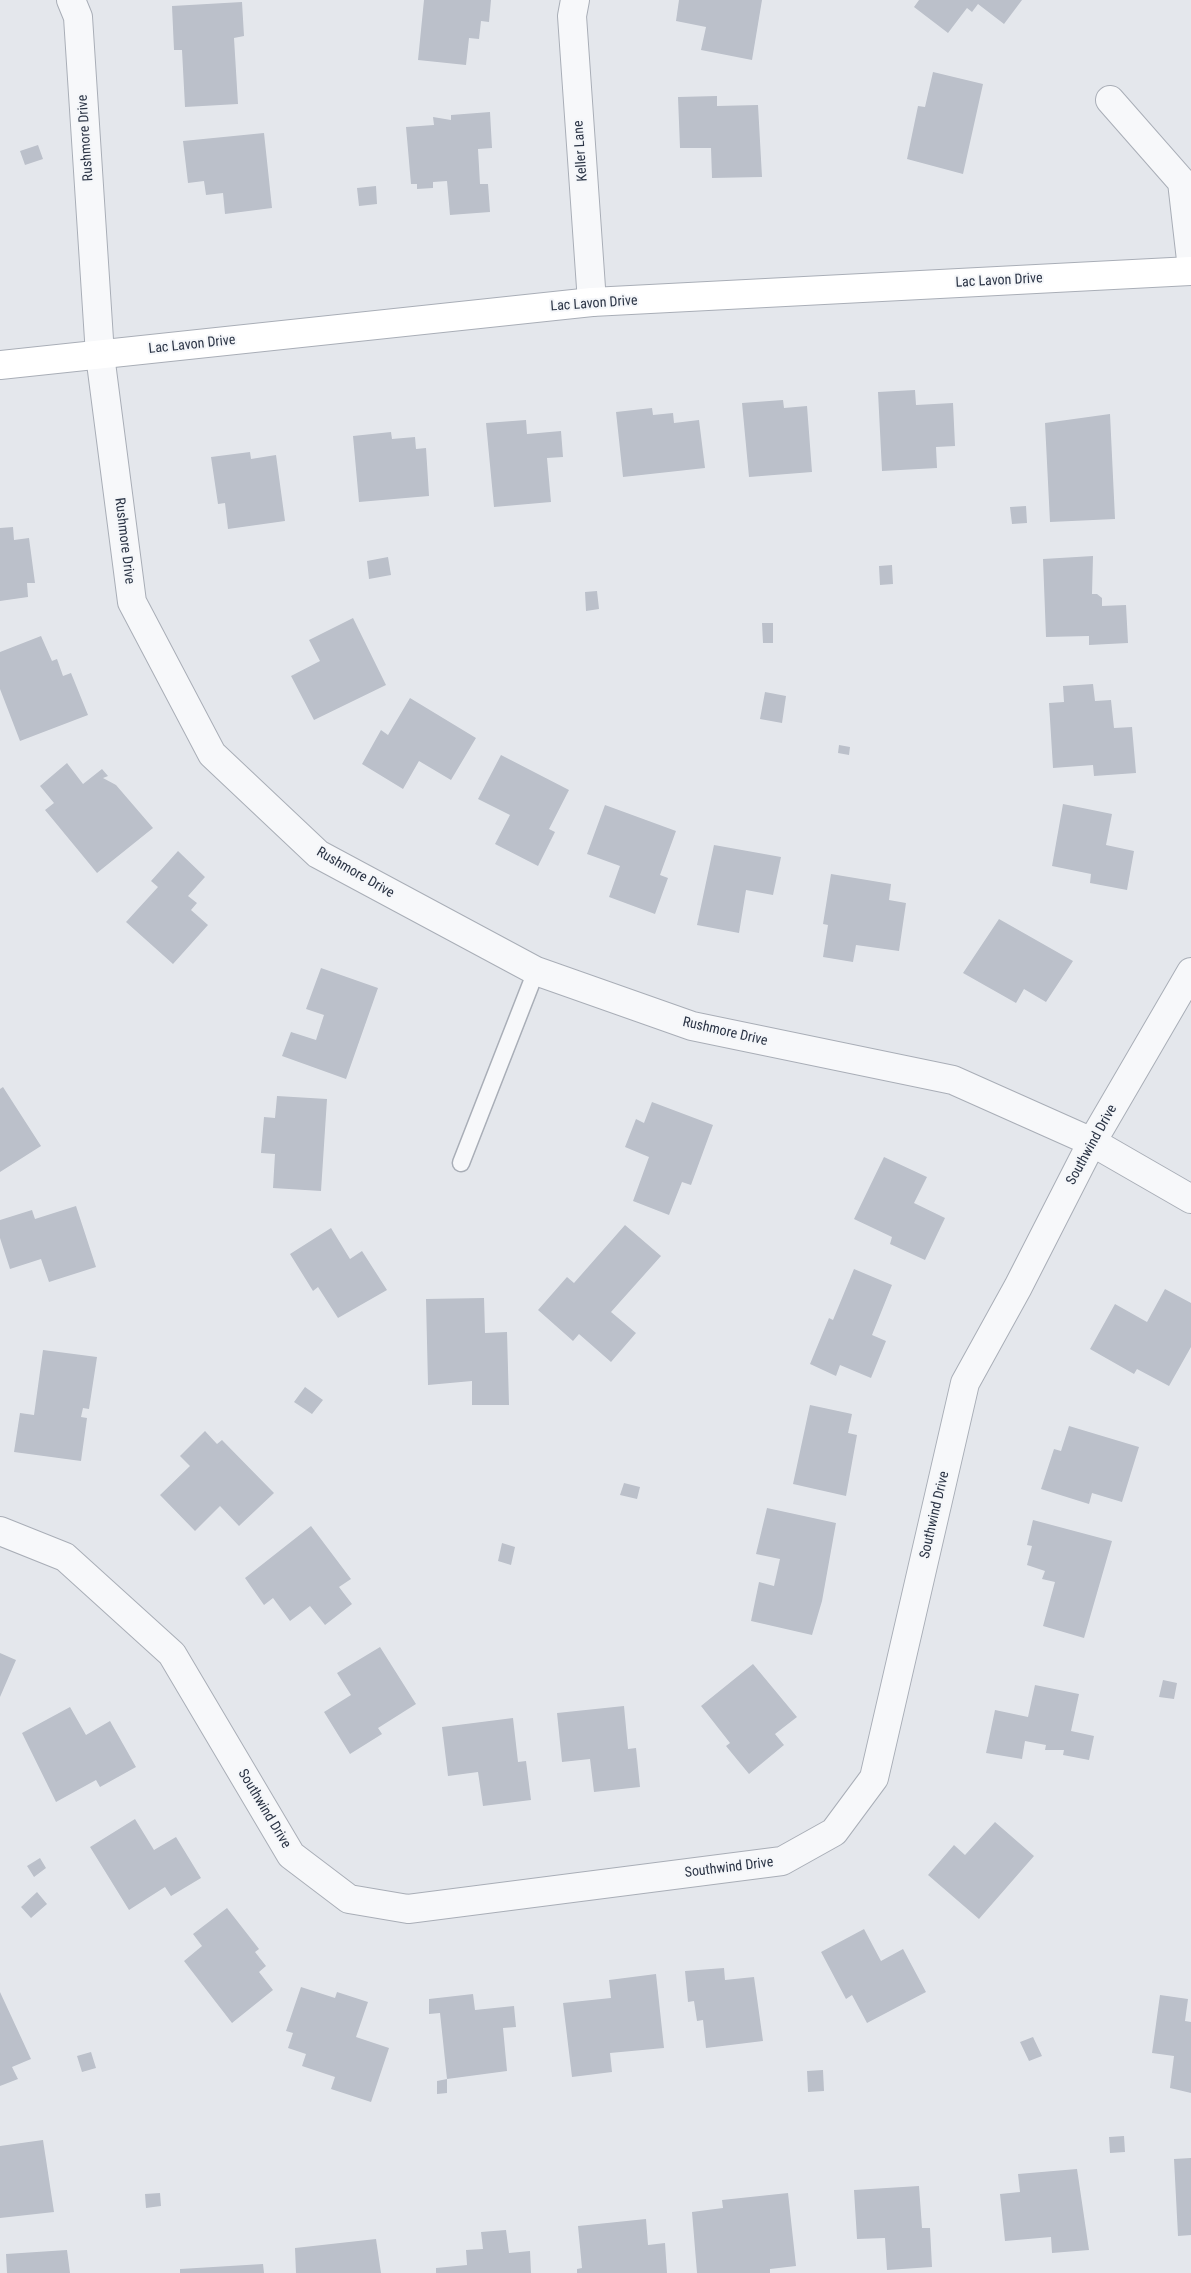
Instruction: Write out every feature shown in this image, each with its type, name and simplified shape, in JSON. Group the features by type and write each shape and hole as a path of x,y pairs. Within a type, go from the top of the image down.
{"street":[{"name":"Rushmore Drive","path":"71,0 78,17 100,354 132,602 212,754 318,854 536,971 692,1026 953,1080 1092,1142 1191,1199"},
{"name":"Keller Lane","path":"575,0 572,16 592,302"},
{"path":"1110,100 1182,182 1191,260"},
{"name":"Lac Lavon Drive","path":"0,365 592,302 1191,271"},
{"name":"Southwind Drive","path":"0,1531 65,1557 172,1654 291,1854 349,1899 408,1909 782,1861 834,1832 874,1778 965,1383 1018,1287 1092,1142 1191,972"}],"lane":[{"path":"461,1164 536,971"}],"building":[{"path":"424,0 491,0 489,22 481,21 479,39 469,38 466,65 418,60"},
{"path":"679,0 762,0 752,60 701,50 706,27 676,21"},
{"path":"919,0 1022,0 1004,24 978,4 972,12 967,8 948,33 914,7"},
{"path":"242,2 244,36 234,38 238,104 185,107 182,50 174,50 172,6"},
{"path":"933,72 983,84 963,174 907,159 918,106 925,107"},
{"path":"717,96 717,106 758,105 762,177 712,178 711,148 680,148 678,97"},
{"path":"490,112 492,148 478,149 480,184 488,184 490,212 450,215 447,181 433,182 433,188 417,189 417,184 411,184 406,127 434,125 433,117 451,120 451,115"},
{"path":"264,133 272,208 225,214 223,193 206,195 204,181 188,183 183,141"},
{"path":"38,145 43,159 25,165 20,151"},
{"path":"376,186 377,204 359,206 357,188"},
{"path":"915,390 916,405 953,403 955,446 936,447 937,468 882,471 878,392"},
{"path":"783,400 784,408 807,406 812,472 749,477 742,403"},
{"path":"652,408 653,415 673,413 674,423 699,420 705,468 623,477 616,412"},
{"path":"1110,414 1115,519 1050,522 1045,423"},
{"path":"526,420 527,434 561,431 563,457 547,458 551,502 494,507 486,423"},
{"path":"391,432 392,439 415,437 416,449 426,448 429,496 359,502 353,436"},
{"path":"250,452 251,459 276,455 285,521 228,529 225,503 218,504 211,457"},
{"path":"1026,506 1027,523 1012,524 1010,507"},
{"path":"13,527 14,540 29,538 35,583 27,583 28,597 0,601 0,528"},
{"path":"1093,556 1092,594 1097,594 1102,598 1102,606 1126,605 1128,643 1089,645 1089,636 1046,637 1043,559"},
{"path":"388,557 391,575 369,579 367,561"},
{"path":"892,565 893,584 880,585 879,566"},
{"path":"597,591 599,609 586,611 585,592"},
{"path":"353,618 386,685 314,720 291,676 320,661 309,640"},
{"path":"762,623 773,623 773,643 763,643"},
{"path":"41,636 52,661 57,659 63,676 71,673 88,715 20,741 0,689 0,652"},
{"path":"1093,684 1095,701 1111,700 1114,728 1132,727 1136,773 1094,776 1093,765 1053,768 1049,703 1064,702 1063,686"},
{"path":"765,692 786,696 782,723 760,719"},
{"path":"410,698 476,738 451,780 419,761 403,789 362,764 381,730 388,735"},
{"path":"839,745 850,747 849,755 838,753"},
{"path":"501,755 569,790 549,829 555,832 538,866 495,844 510,815 478,799"},
{"path":"67,763 83,784 102,769 108,776 103,778 116,785 153,828 97,873 45,810 54,803 40,786"},
{"path":"1063,804 1112,814 1106,845 1134,851 1127,890 1090,883 1091,874 1052,866"},
{"path":"605,805 676,831 660,875 668,878 655,914 609,897 620,866 587,854"},
{"path":"714,845 781,857 773,895 746,890 739,933 697,925"},
{"path":"178,851 205,877 188,896 197,903 191,910 208,925 173,964 126,922 158,887 151,881"},
{"path":"831,874 891,884 889,900 906,903 899,951 856,945 853,962 823,957 828,925 823,924"},
{"path":"999,919 1073,961 1046,1002 1024,989 1016,1003 963,973"},
{"path":"321,968 378,988 346,1079 282,1056 291,1032 316,1040 324,1015 306,1009"},
{"path":"3,1087 41,1146 0,1172 0,1089"},
{"path":"277,1096 327,1099 321,1191 273,1188 275,1154 261,1153 264,1117 275,1118"},
{"path":"652,1102 713,1125 691,1185 682,1182 669,1215 633,1201 649,1157 625,1147 636,1119 644,1123"},
{"path":"884,1157 927,1177 914,1203 945,1218 925,1260 890,1244 892,1237 854,1219"},
{"path":"76,1206 96,1267 49,1282 41,1259 10,1269 0,1238 0,1220 32,1210 35,1219"},
{"path":"625,1225 661,1256 611,1312 636,1333 611,1362 579,1334 573,1341 538,1310 567,1277 574,1283"},
{"path":"331,1228 350,1259 362,1251 387,1290 338,1318 318,1287 313,1291 290,1254"},
{"path":"854,1269 892,1285 872,1335 886,1341 871,1378 840,1365 836,1376 810,1364 829,1318 833,1320"},
{"path":"1165,1289 1191,1303 1191,1347 1169,1386 1137,1369 1134,1374 1090,1349 1115,1304 1147,1322"},
{"path":"484,1298 485,1333 507,1332 509,1405 472,1405 472,1381 428,1385 426,1299"},
{"path":"43,1350 97,1357 89,1409 83,1408 81,1417 87,1418 81,1461 14,1452 20,1413 34,1415"},
{"path":"305,1387 323,1400 312,1414 294,1402"},
{"path":"810,1405 852,1414 848,1433 857,1435 846,1496 793,1484"},
{"path":"1069,1426 1139,1447 1122,1502 1092,1493 1089,1504 1041,1489 1054,1449 1061,1451"},
{"path":"205,1431 217,1444 222,1440 274,1493 239,1526 220,1506 195,1531 160,1495 190,1466 180,1456"},
{"path":"624,1483 640,1487 637,1499 620,1495"},
{"path":"767,1508 836,1523 822,1601 812,1635 751,1621 759,1582 774,1586 780,1559 756,1554"},
{"path":"1033,1520 1112,1541 1084,1638 1043,1626 1055,1582 1042,1579 1045,1571 1027,1565 1032,1546 1027,1545"},
{"path":"311,1526 351,1579 339,1587 352,1604 325,1625 310,1606 290,1621 273,1598 264,1605 245,1578"},
{"path":"502,1543 515,1547 511,1565 498,1561"},
{"path":"380,1647 416,1704 378,1728 382,1734 350,1754 324,1712 351,1695 337,1673"},
{"path":"0,1653 16,1660 0,1697"},
{"path":"753,1664 797,1717 775,1734 784,1745 749,1774 726,1746 730,1743 701,1706"},
{"path":"1163,1680 1177,1683 1174,1699 1159,1697"},
{"path":"1035,1685 1079,1694 1071,1731 1094,1736 1089,1760 1063,1755 1064,1750 1045,1750 1046,1745 1025,1741 1022,1759 986,1753 995,1710 1028,1717"},
{"path":"624,1706 628,1749 636,1748 640,1787 594,1792 590,1759 562,1762 557,1713"},
{"path":"70,1707 86,1735 110,1721 136,1767 100,1787 96,1780 56,1802 22,1733"},
{"path":"513,1718 518,1762 526,1761 531,1800 483,1806 478,1772 448,1776 442,1727"},
{"path":"135,1819 154,1850 176,1837 201,1878 171,1896 165,1887 129,1910 90,1847"},
{"path":"995,1822 1034,1856 979,1919 928,1875 954,1845 965,1855"},
{"path":"40,1858 46,1868 34,1877 27,1866"},
{"path":"37,1892 47,1904 31,1918 21,1907"},
{"path":"227,1908 259,1949 255,1952 266,1966 259,1972 273,1990 232,2023 184,1961 202,1946 193,1934"},
{"path":"864,1929 881,1961 903,1949 926,1992 867,2023 852,1995 846,1999 821,1952"},
{"path":"724,1968 725,1980 754,1977 763,2041 706,2048 703,2020 697,2021 694,2001 688,2002 685,1971"},
{"path":"656,1974 664,2048 610,2053 612,2072 572,2077 563,2003 611,1998 609,1980"},
{"path":"301,1987 335,1998 337,1992 368,2002 356,2037 389,2048 371,2102 331,2089 335,2077 302,2066 306,2054 288,2048 293,2033 286,2031"},
{"path":"0,1992 31,2059 12,2067 18,2079 0,2086"},
{"path":"473,1994 475,2010 514,2006 516,2027 503,2028 507,2071 447,2079 440,2013 429,2014 429,1999"},
{"path":"1160,1995 1188,1999 1185,2021 1191,2022 1191,2093 1170,2088 1174,2056 1152,2053"},
{"path":"1033,2037 1042,2056 1029,2061 1020,2042"},
{"path":"91,2052 96,2068 82,2072 77,2056"},
{"path":"823,2070 824,2091 808,2092 807,2071"},
{"path":"447,2079 447,2093 437,2094 437,2081"},
{"path":"1124,2136 1125,2152 1110,2153 1109,2137"},
{"path":"43,2140 54,2212 0,2218 0,2146"},
{"path":"1191,2158 1191,2235 1178,2236 1174,2159"},
{"path":"1077,2169 1089,2250 1052,2253 1051,2237 1005,2241 1000,2194 1020,2192 1018,2174"},
{"path":"919,2186 922,2228 930,2228 932,2267 887,2270 885,2238 857,2239 854,2190"},
{"path":"160,2193 161,2206 146,2208 145,2194"},
{"path":"788,2193 796,2266 770,2269 770,2273 697,2273 692,2212 723,2208 722,2200"},
{"path":"646,2219 648,2245 665,2243 667,2273 577,2273 577,2269 582,2268 578,2226"},
{"path":"506,2230 509,2253 530,2251 531,2273 436,2273 436,2268 467,2265 466,2250 483,2249 481,2232"},
{"path":"376,2239 381,2273 296,2273 295,2248"},
{"path":"67,2250 70,2273 7,2273 6,2254"},
{"path":"263,2264 264,2273 180,2273 180,2269"}]}
